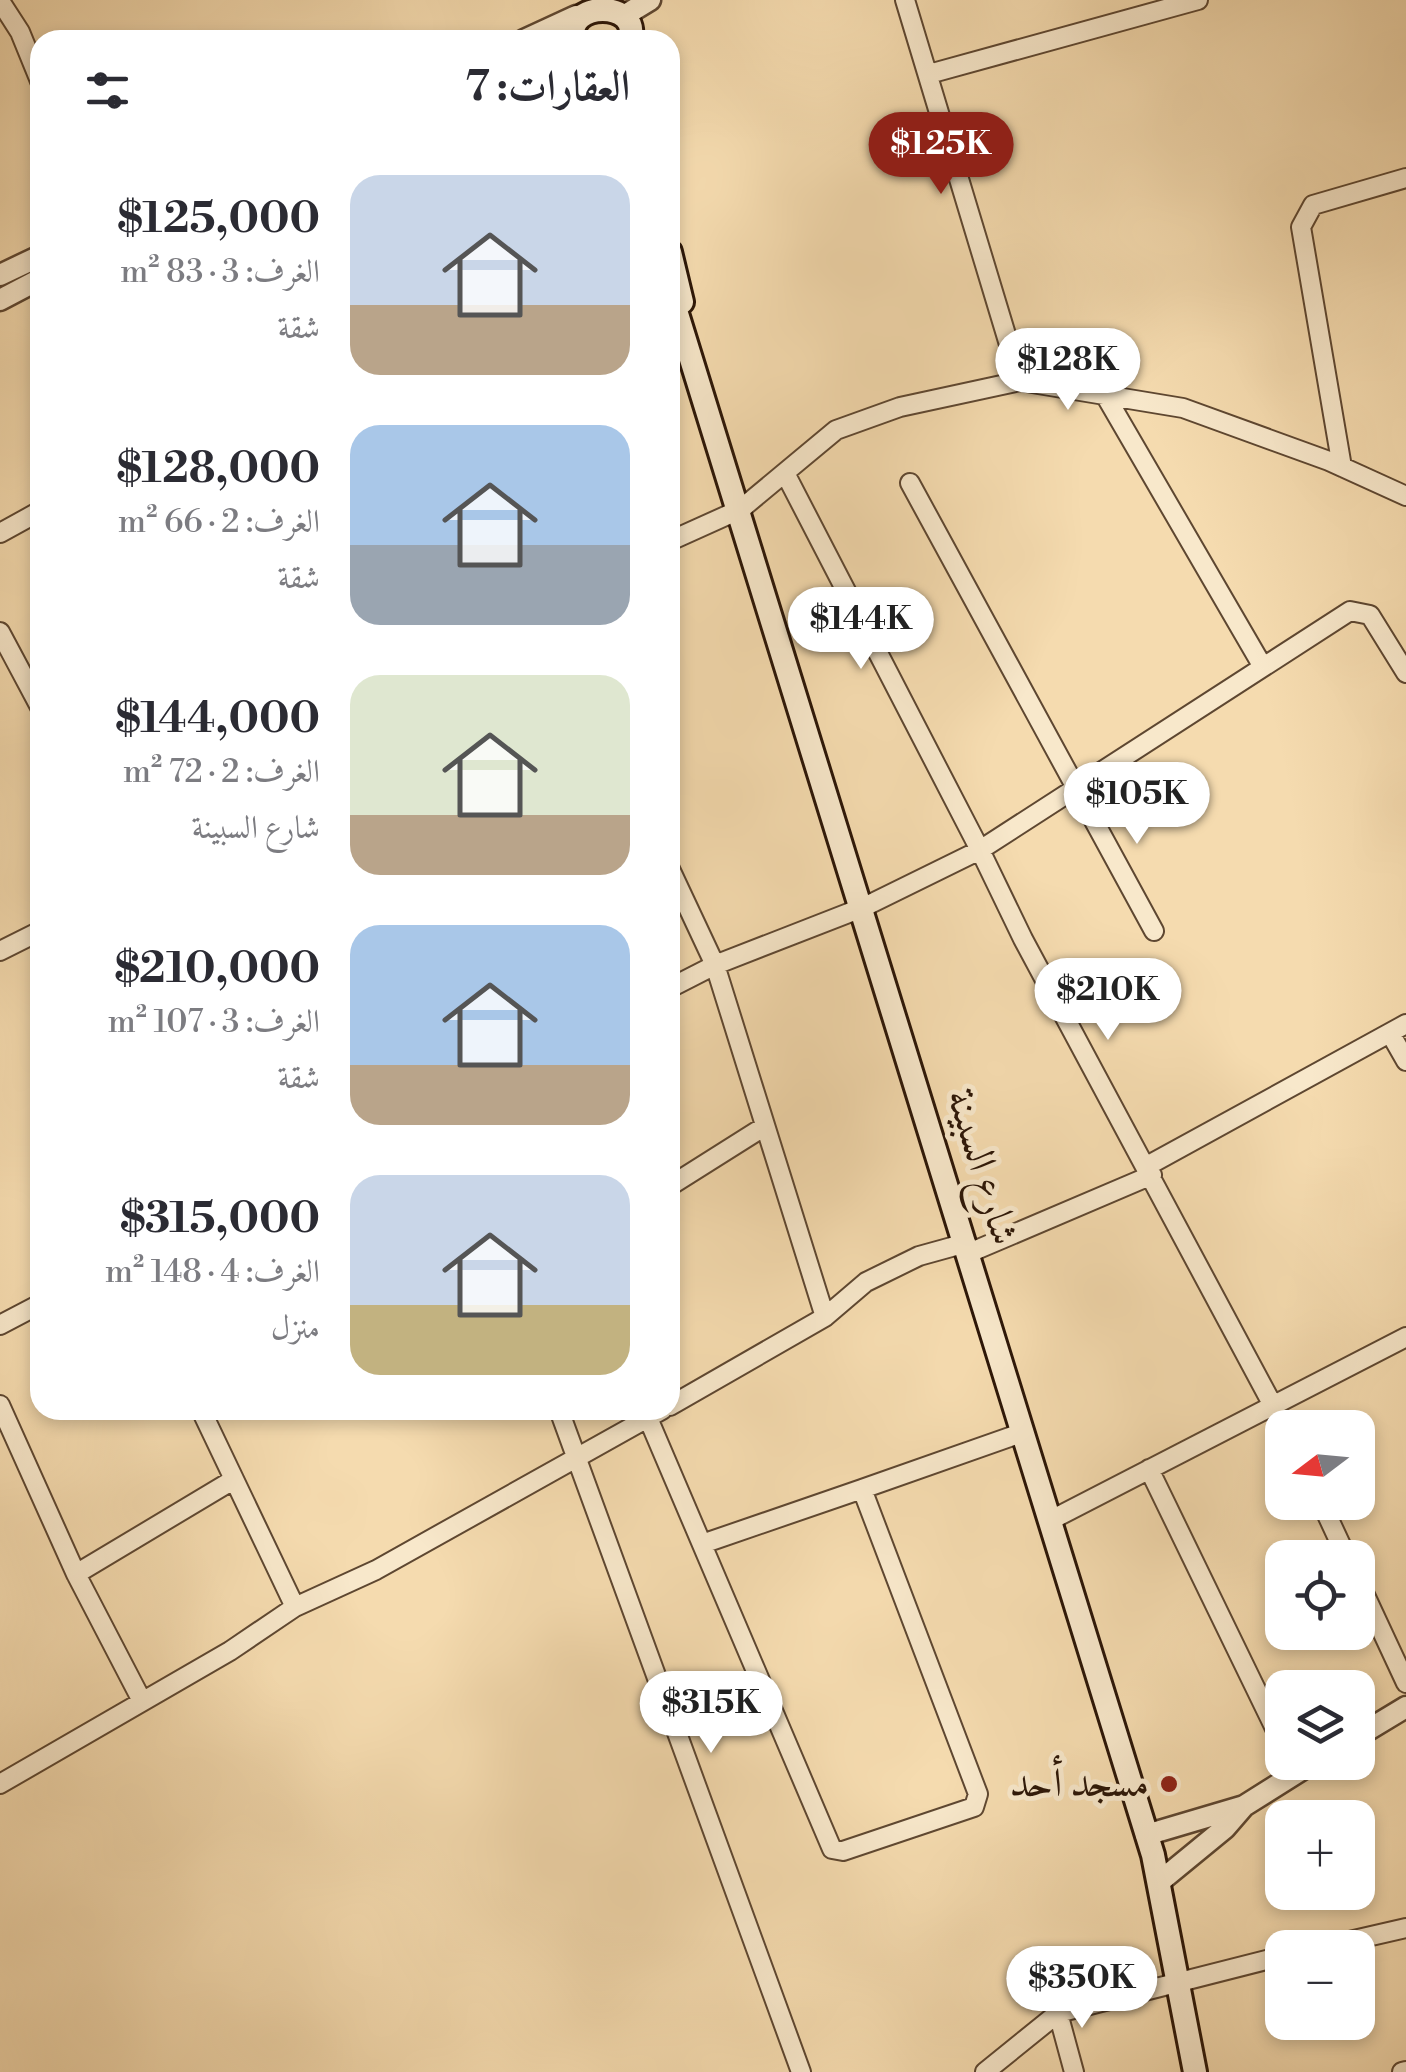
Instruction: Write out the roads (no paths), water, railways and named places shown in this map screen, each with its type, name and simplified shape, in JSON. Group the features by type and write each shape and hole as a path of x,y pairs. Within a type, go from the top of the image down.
{"main road":[{"path":"583,7 602,0 622,6"},
{"path":"680,294 702,388"},
{"name":"شارع السبينة","path":"680,321 864,907 1146,1834 1195,2072"}],"street":[{"path":"622,6 650,0"},
{"path":"905,0 1020,381"},
{"path":"929,74 1198,0"},
{"path":"0,1 30,56"},
{"path":"542,30 583,7"},
{"path":"1342,468 1302,227 1313,205 1406,178"},
{"path":"0,275 30,261"},
{"path":"0,300 30,284"},
{"path":"680,536 741,509 836,430 900,407 1020,381 1184,408 1406,496"},
{"path":"1105,395 1263,668"},
{"path":"784,473 1023,939 1276,1410"},
{"path":"910,482 1154,932"},
{"path":"0,533 30,517"},
{"path":"680,983 716,964 864,907 980,850 1350,612 1370,615 1406,672"},
{"path":"0,632 30,688"},
{"path":"680,889 716,964 826,1317"},
{"path":"0,951 30,936"},
{"path":"680,1400 826,1317 866,1282 919,1256 968,1248 1150,1170 1398,1028 1406,1061"},
{"path":"680,1180 765,1126"},
{"path":"0,1325 30,1309"},
{"path":"1051,1520 1406,1338"},
{"path":"0,1406 76,1574 142,1701"},
{"path":"206,1420 296,1607"},
{"path":"563,1420 801,2072"},
{"path":"0,1784 296,1607 376,1570 644,1420"},
{"path":"657,1420 832,1849 843,1851 974,1807 978,1794 862,1489"},
{"path":"705,1543 1024,1432"},
{"path":"1149,1469 1265,1708"},
{"path":"76,1574 233,1480"},
{"path":"1375,1616 1406,1683"},
{"path":"1375,1725 1406,1706"},
{"path":"1158,1883 1224,1828 1244,1806 1281,1780"},
{"path":"1146,1834 1244,1806"},
{"path":"1375,1935 1406,1928"},
{"path":"985,2072 1058,2012 1265,1960"},
{"path":"1058,2012 1074,2072"}],"place":[{"name":"مسجد أحد","path":"1169,1784"}]}
